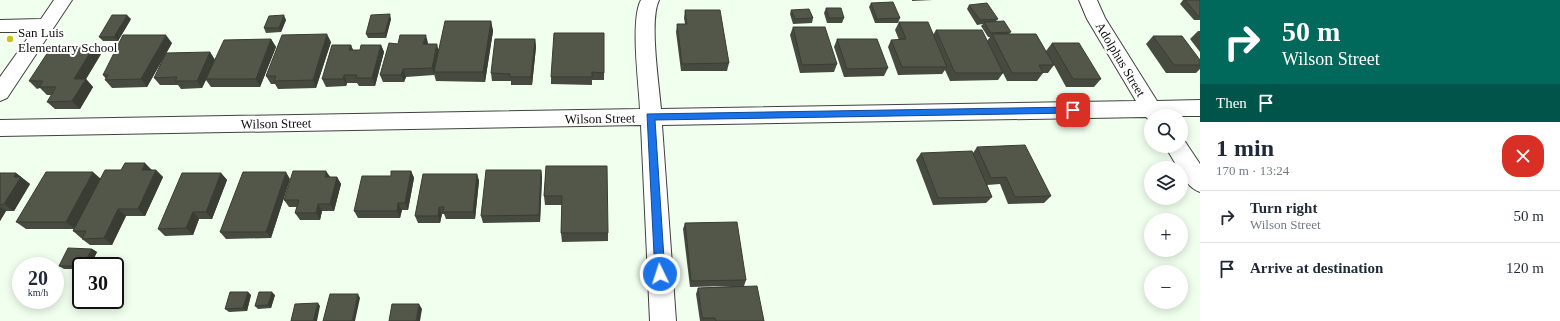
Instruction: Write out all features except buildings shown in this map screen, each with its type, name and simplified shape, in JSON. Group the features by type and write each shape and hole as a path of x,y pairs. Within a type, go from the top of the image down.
{"street":[{"path":"0,93 63,0"},
{"path":"650,0 647,6 646,38 663,321"},
{"name":"Adolphus Street","path":"1088,0 1096,19 1152,109"},
{"path":"0,26 46,25"},
{"name":"Wilson Street","path":"1188,109 1200,108"},
{"name":"Wilson Street","path":"0,128 650,117 1144,112"},
{"path":"1181,153 1200,183"}],"place":[{"name":"San Luis Elementary School","path":"10,39"}],"route":[{"path":"660,274 650,117 1073,110"}]}
